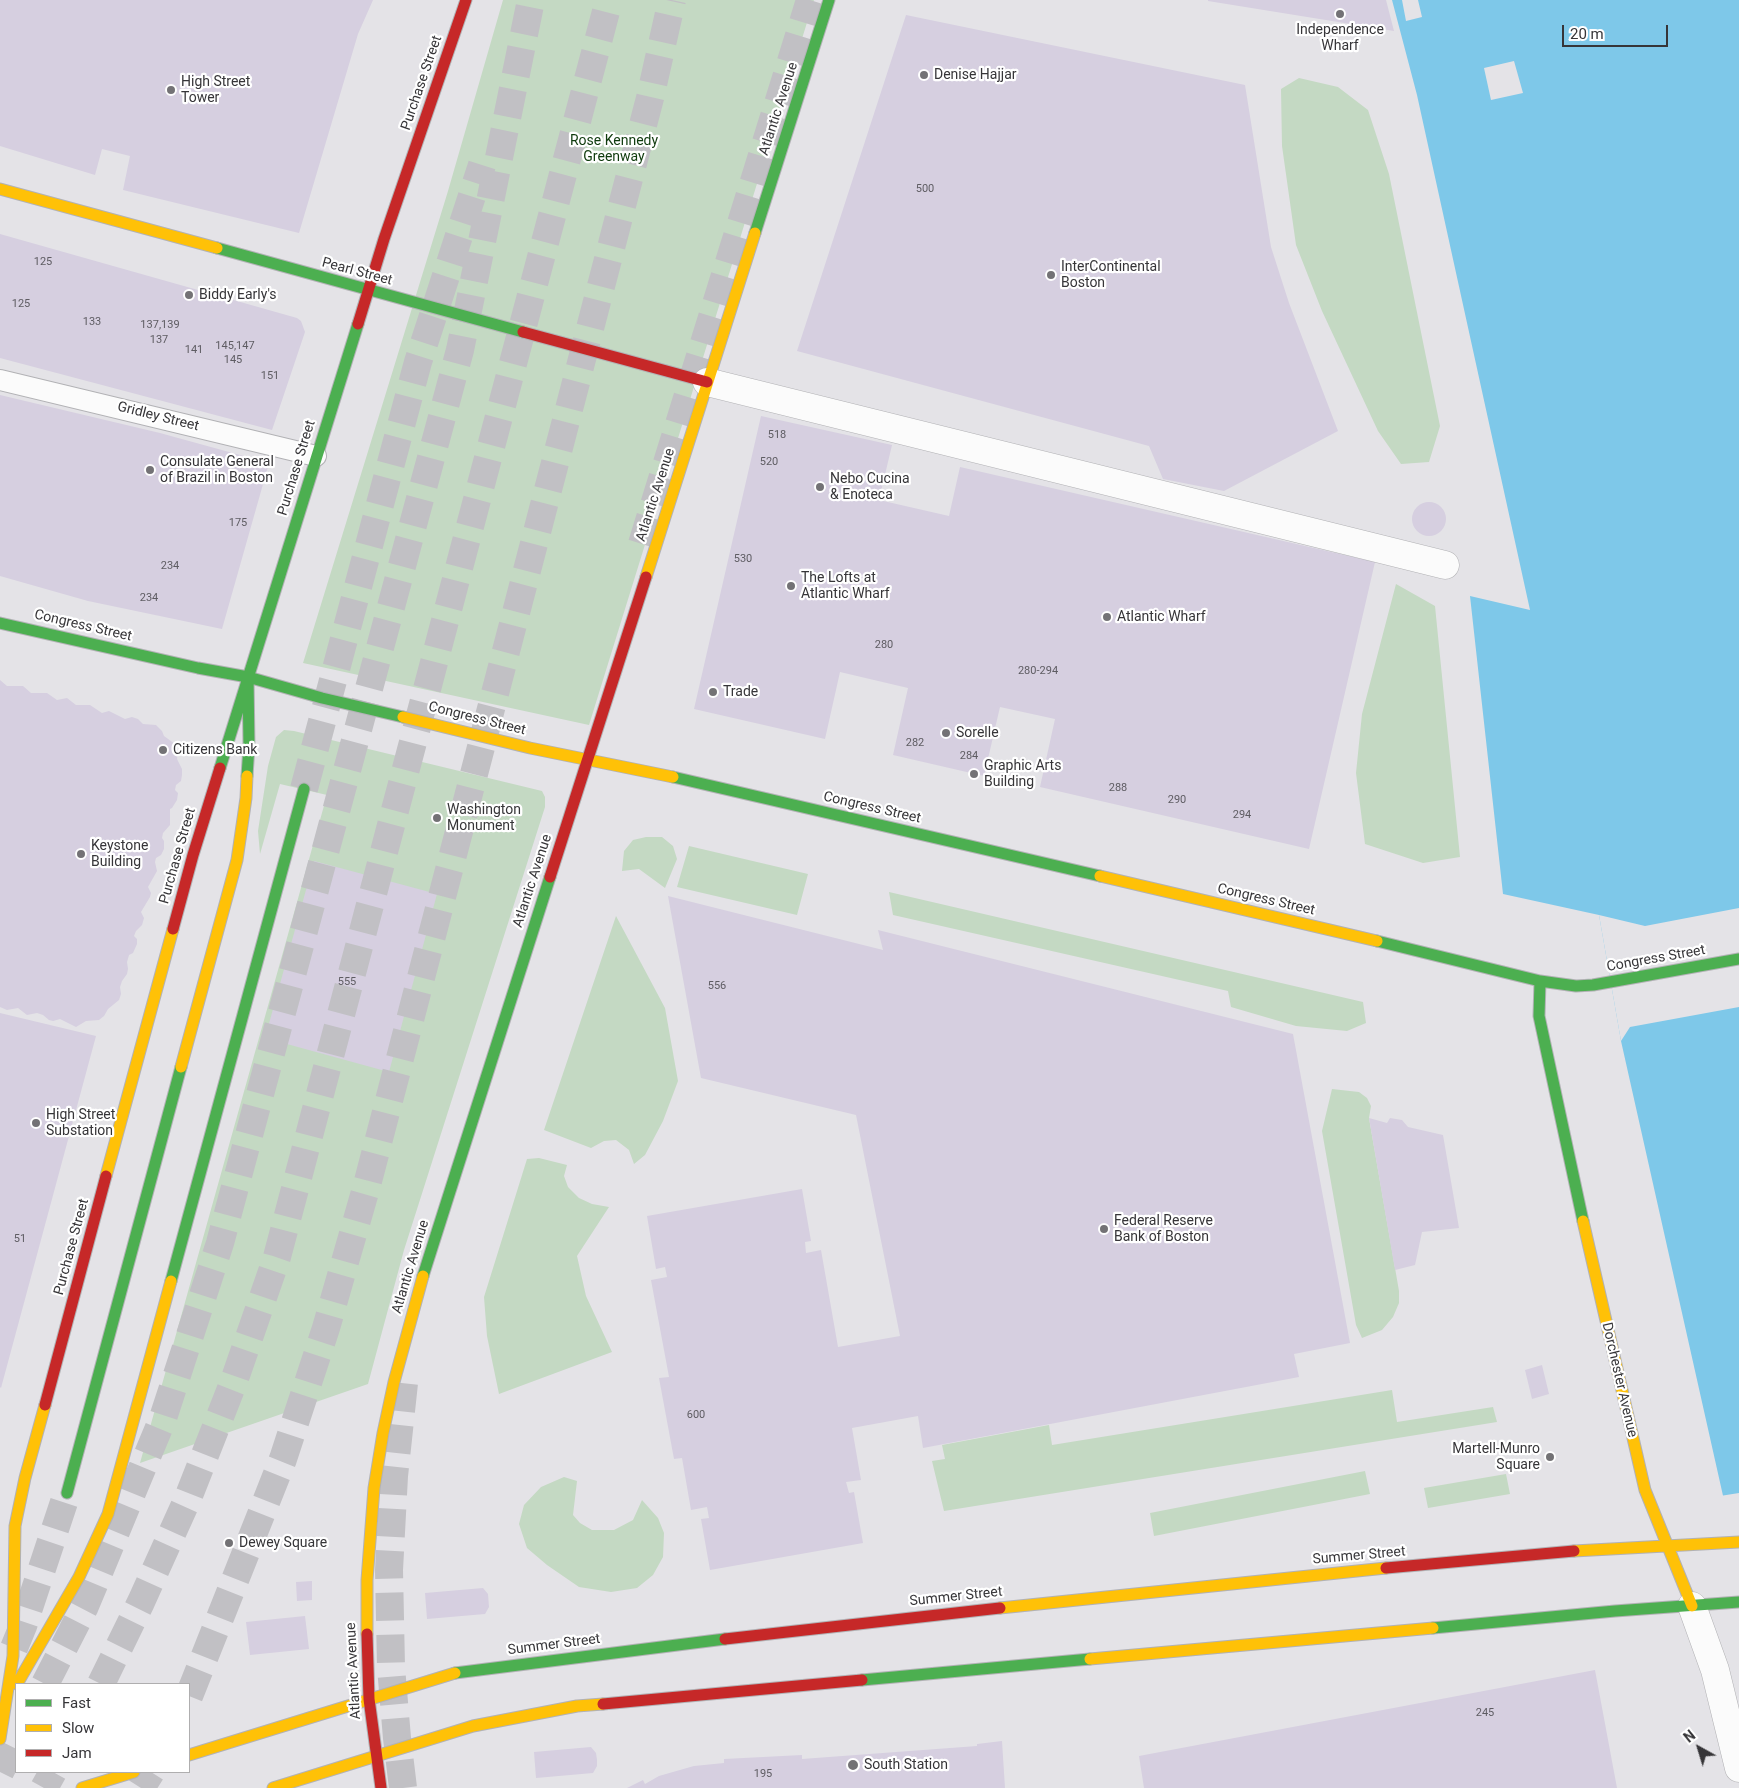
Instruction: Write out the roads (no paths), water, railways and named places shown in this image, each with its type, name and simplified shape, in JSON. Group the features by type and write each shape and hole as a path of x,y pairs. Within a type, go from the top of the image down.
{"main road":[{"name":"Purchase Street","path":"0,1739 7,1701 14,1634 15,1526 25,1478 178,911 248,677 368,290 466,0"},
{"name":"Atlantic Avenue","path":"381,1788 369,1699 366,1614 370,1534 378,1460 394,1382 420,1287 706,382 722,338 829,0"},
{"name":"Pearl Street","path":"0,189 706,382"},
{"name":"Congress Street","path":"0,623 198,668 248,677 322,698 530,748 588,758 1412,949 1523,978 1576,986 1611,983 1739,959"},
{"path":"67,1493 237,860 243,821 250,746 248,677"},
{"path":"18,1683 79,1577 108,1514 304,789"},
{"name":"Dorchester Avenue","path":"1540,981 1539,1016 1542,1031 1600,1299 1645,1490 1692,1606"},
{"name":"Summer Street","path":"190,1755 467,1670 919,1616 1344,1572 1596,1549 1733,1543"},
{"path":"272,1788 473,1726 577,1706 1615,1611 1739,1602"},
{"path":"7,1701 15,1688"},
{"path":"82,1788 131,1773"}],"street":[{"path":"706,382 1445,564"},
{"name":"Dorchester Avenue","path":"1692,1606 1715,1670 1739,1768"}],"lane":[{"name":"Gridley Street","path":"0,380 316,456"}],"water":[{"path":"1392,0 1739,0 1739,1567 1621,1041 1599,915 1503,894 1470,596 1530,610 1417,95"}],"tunnel":[{"path":"46,1683 85,1606 163,1418 220,1243 460,350 531,0"},
{"path":"101,1683 188,1498 234,1381 277,1257 609,0"},
{"path":"190,1693 283,1459 326,1328 367,1185 650,98 672,0"},
{"path":"642,544 810,0"},
{"path":"304,789 418,362 482,165"},
{"path":"403,1788 391,1667 389,1570 394,1476 404,1383"},
{"path":"14,1648 67,1493"},
{"path":"0,1772 15,1742"},
{"path":"44,1788 52,1773"},
{"path":"141,1788 150,1773"}],"place":[{"name":"Independence Wharf","path":"1340,14"},
{"name":"Denise Hajjar","path":"924,75"},
{"name":"High Street Tower","path":"171,90"},
{"name":"InterContinental Boston","path":"1051,275"},
{"name":"Biddy Early's","path":"189,295"},
{"name":"Consulate General of Brazil in Boston","path":"150,470"},
{"name":"Nebo Cucina & Enoteca","path":"820,487"},
{"name":"The Lofts at Atlantic Wharf","path":"791,586"},
{"name":"Atlantic Wharf","path":"1107,617"},
{"name":"Trade","path":"713,692"},
{"name":"Sorelle","path":"946,733"},
{"name":"Citizens Bank","path":"163,750"},
{"name":"Graphic Arts Building","path":"974,774"},
{"name":"Washington Monument","path":"437,818"},
{"name":"Keystone Building","path":"81,854"},
{"name":"High Street Substation","path":"36,1123"},
{"name":"Federal Reserve Bank of Boston","path":"1104,1229"},
{"name":"Martell-Munro Square","path":"1550,1457"},
{"name":"Dewey Square","path":"229,1543"},
{"name":"South Station","path":"853,1765"}],"park label":[{"name":"Rose Kennedy Greenway","path":"614,150"}]}
